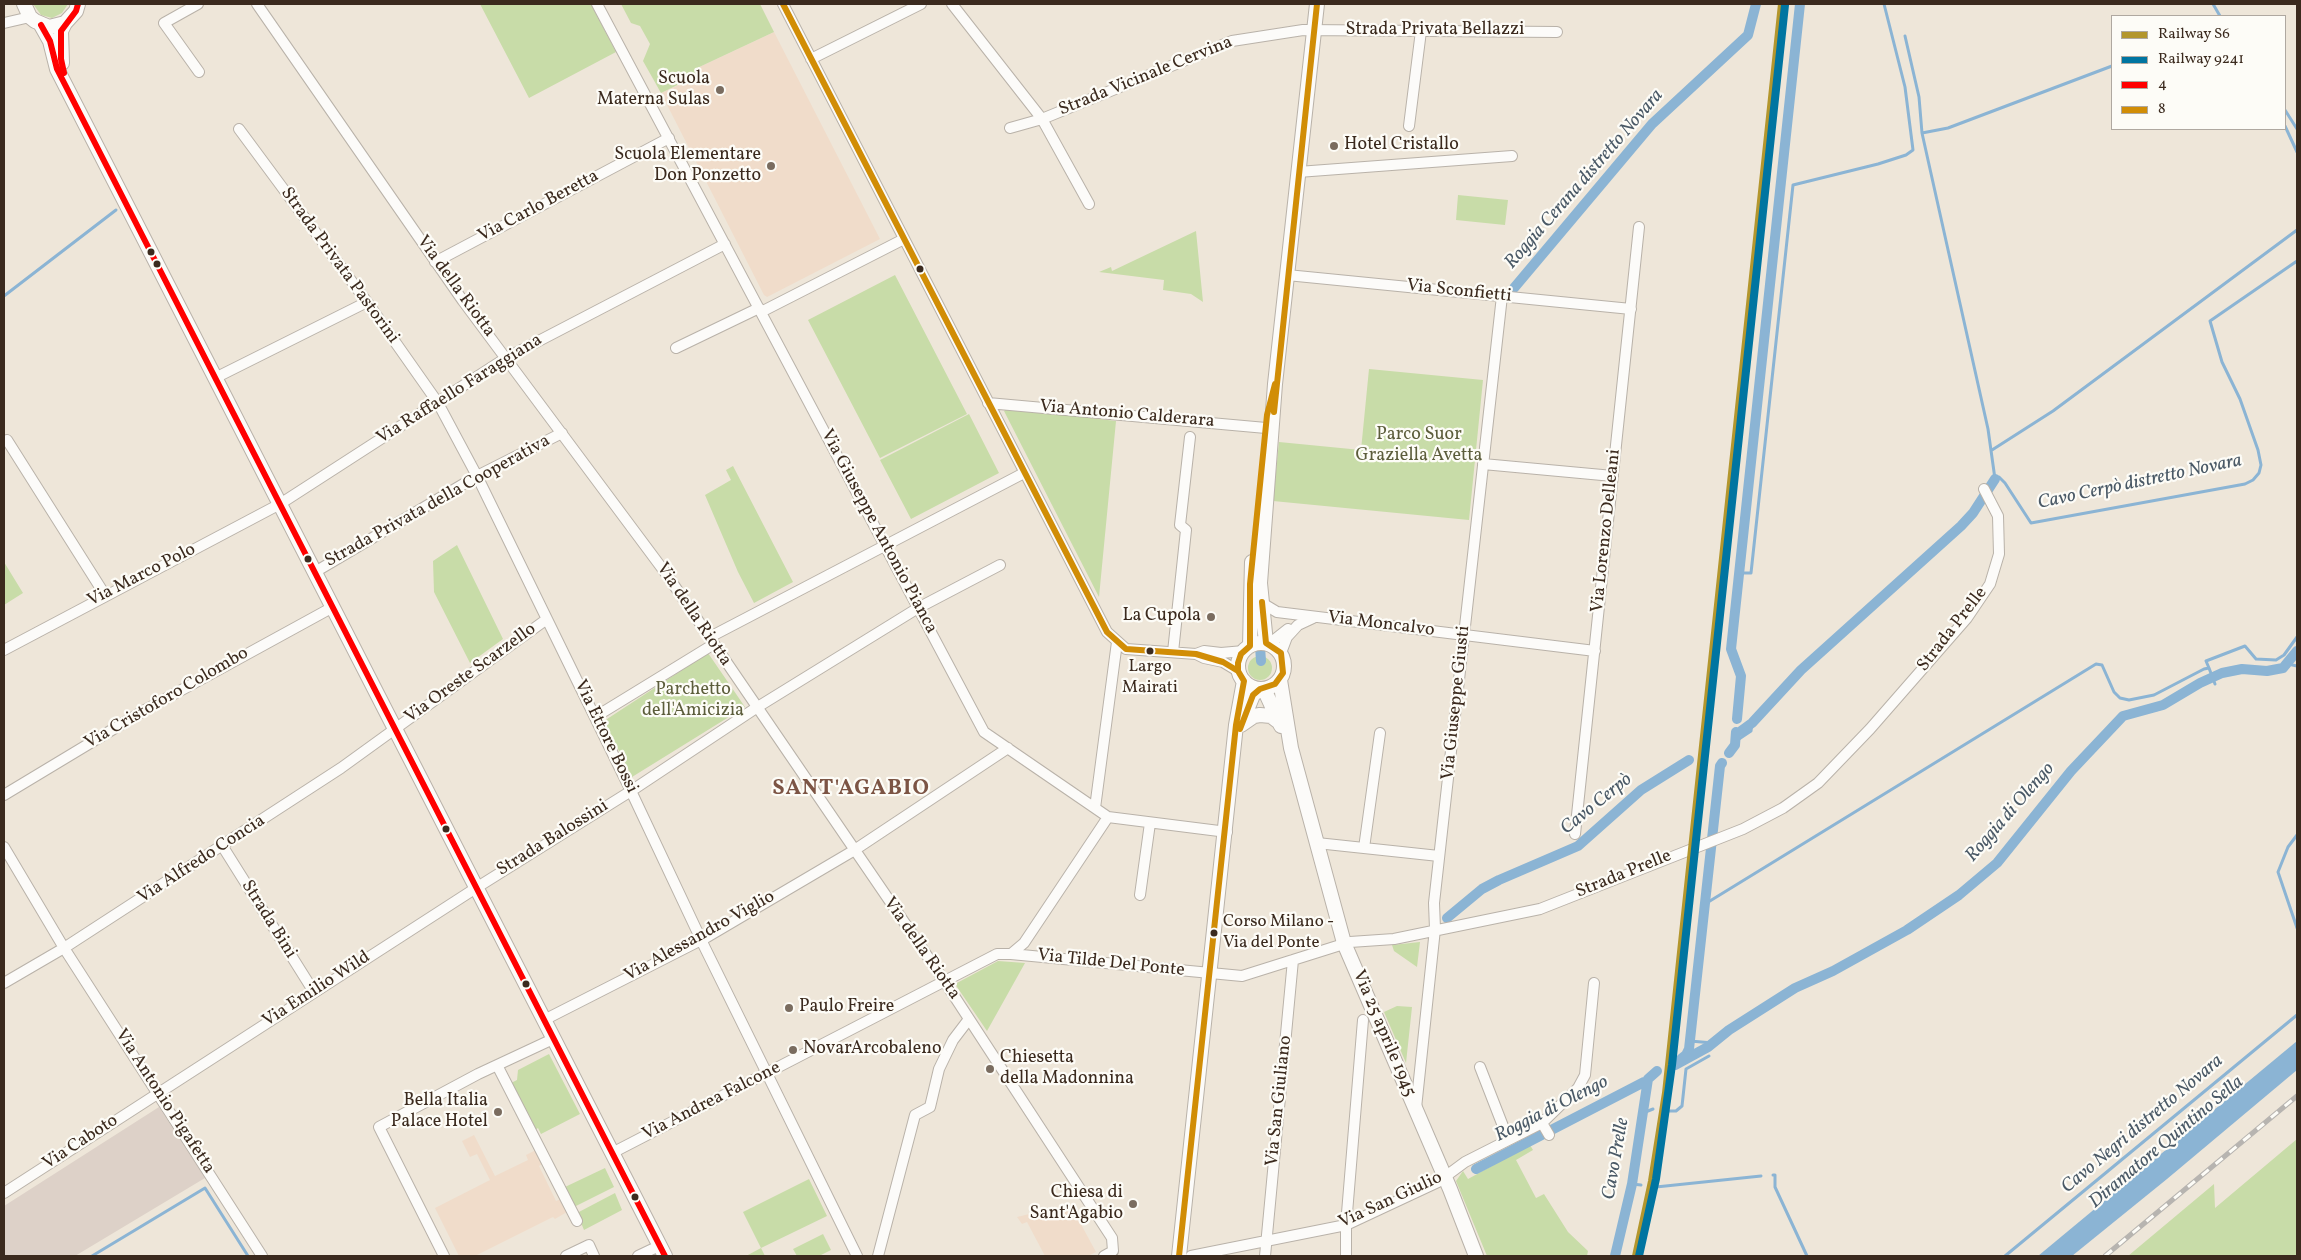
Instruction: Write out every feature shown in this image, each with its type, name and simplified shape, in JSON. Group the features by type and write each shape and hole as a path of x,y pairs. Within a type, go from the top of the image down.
{"main road":[{"path":"24,4 50,41 57,69 662,1251"},
{"path":"68,90 61,59 61,31 77,8 90,4"},
{"path":"1179,1256 1240,701 1241,676 1239,658 1247,648 1257,623 1262,603 1260,583 1275,384 1317,4"},
{"path":"36,21 58,26 65,23"},
{"path":"1241,676 1262,689 1276,701 1284,666 1281,653 1267,644 1257,623 1250,584 1266,428 1275,384"},
{"path":"1260,583 1257,579 1269,430 1266,428"},
{"path":"1247,648 1267,644"},
{"path":"1234,746 1253,695 1262,689 1272,687 1280,680"},
{"name":"Via 25 aprile 1945","path":"1276,701 1280,723 1291,748"},
{"name":"Via 25 aprile 1945","path":"1276,701 1291,748 1344,943 1476,1256"},
{"path":"1241,725 1254,716 1260,715 1271,716 1280,723"}],"street":[{"path":"5,23 24,4"},
{"path":"198,4 164,23 200,72"},
{"name":"Via della Riotta","path":"256,4 435,262 562,432 712,640 756,708 945,982 1112,1238 1113,1251 1104,1256"},
{"name":"Via Giuseppe Antonio Pianca","path":"597,4 984,732 1109,817"},
{"path":"783,4 1107,632 1126,649 1196,654 1204,658 1223,662 1241,676"},
{"path":"811,59 921,4"},
{"path":"952,4 1042,119 1089,204"},
{"path":"5,23 36,21"},
{"name":"Strada Vicinale Cervina","path":"1010,128 1042,119 1232,41 1303,30 1314,31"},
{"name":"Strada Privata Bellazzi","path":"1314,31 1557,32"},
{"path":"1409,126 1421,31"},
{"name":"Strada Privata Pastorini","path":"240,129 367,302 438,403"},
{"name":"Via Carlo Beretta","path":"435,262 669,138"},
{"path":"1298,172 1512,156"},
{"name":"Via Lorenzo Delleani","path":"1575,834 1639,227"},
{"path":"676,348 760,310 904,239"},
{"name":"Via Raffaello Faraggiana","path":"280,504 506,358 725,244"},
{"name":"Via Sconfietti","path":"1287,275 1631,309"},
{"name":"Via Giuseppe Giusti","path":"1416,1110 1435,929 1434,903 1502,296"},
{"path":"216,378 367,302"},
{"name":"Via Ettore Bossi","path":"438,403 477,476 857,1256"},
{"name":"Via Antonio Calderara","path":"988,403 1266,428"},
{"name":"Strada Privata della Cooperativa","path":"315,572 477,476 562,432"},
{"path":"1173,652 1186,530 1180,524 1190,437"},
{"path":"7,440 105,595"},
{"path":"1483,464 1613,476"},
{"path":"595,717 712,640 1024,474"},
{"name":"Strada Prelle","path":"1211,975 1242,976 1344,943 1394,939 1435,929 1540,909 1743,829 1783,808 1818,783 1870,729 1967,618 1990,584 1999,554 1998,516 1986,491"},
{"name":"Via Marco Polo","path":"4,650 280,504"},
{"name":"Strada Balossini","path":"476,888 631,791 756,708 918,608 1000,565"},
{"path":"1262,603 1277,612 1314,616"},
{"name":"Via Cristoforo Colombo","path":"4,795 145,710 333,607"},
{"name":"Via Moncalvo","path":"1267,644 1314,616 1595,651"},
{"name":"Via Oreste Scarzello","path":"395,729 547,619"},
{"path":"1281,653 1285,635"},
{"path":"1095,808 1117,642"},
{"path":"1196,654 1204,651 1221,653 1247,648"},
{"name":"Via Alfredo Concia","path":"4,983 64,948 223,847 395,729"},
{"path":"1364,848 1380,733"},
{"name":"Via Alessandro Viglio","path":"544,1020 701,939 853,850 1008,748"},
{"path":"1011,954 1024,943 1109,817 1226,832"},
{"path":"1140,895 1150,823"},
{"path":"1317,843 1440,856"},
{"name":"Via Antonio Pigafetta","path":"4,847 64,948 262,1256"},
{"name":"Strada Bini","path":"223,847 314,992"},
{"name":"Via Emilio Wild","path":"158,1093 476,888"},
{"name":"Via Andrea Falcone","path":"612,1154 997,954 1011,954"},
{"name":"Via Tilde Del Ponte","path":"1011,954 1211,975"},
{"name":"Via San Giuliano","path":"1265,1256 1293,960"},
{"name":"Via San Giulio","path":"1192,1256 1346,1226 1447,1184 1452,1170 1508,1139 1546,1129 1578,1088 1585,1075 1594,983"},
{"path":"878,1256 915,1115 930,1107 939,1069 953,1040 969,1019"},
{"path":"1346,1256 1346,1226 1363,1020"},
{"path":"444,1256 379,1127 478,1074 553,1039"},
{"path":"498,1066 577,1221"},
{"path":"1480,1067 1508,1139"},
{"name":"Via Caboto","path":"4,1193 158,1093"},
{"path":"566,1256 589,1245 594,1256"},
{"path":"638,1256 662,1251"}],"shaded area":[{"name":"Scuola Elementare Don Ponzetto","path":"774,32 880,239 767,297 764,295 661,93 698,76 695,69"},
{"path":"159,1107 205,1178 75,1256 4,1256 4,1206"},
{"path":"474,1135 495,1176 528,1160 526,1155 536,1150 542,1164 539,1166 556,1201 561,1199 567,1212 555,1219 553,1217 475,1256 459,1256 435,1208 490,1180 477,1154 470,1157 462,1141"},
{"path":"1070,1204 1096,1252 1088,1256 1045,1256 1027,1222 1022,1224 1017,1217"}],"green space":[{"path":"33,4 68,4 62,13 52,18 41,15"},
{"path":"480,4 591,4 616,52 529,98"},
{"path":"621,4 760,4 774,32 695,69 698,75 661,93 643,61 650,44 640,26 631,23"},
{"path":"1458,195 1508,200 1505,225 1456,220"},
{"path":"1196,231 1203,302 1191,294 1163,290 1164,280 1099,272 1111,267 1112,271"},
{"path":"895,275 967,414 880,458 808,320"},
{"name":"Parco Suor Graziella Avetta","path":"1369,369 1483,380 1469,520 1273,501 1279,442 1361,450"},
{"path":"1007,408 1116,421 1099,597 1004,411"},
{"path":"969,414 999,473 911,519 880,460"},
{"path":"733,466 793,582 754,603 738,572 705,495 731,480 726,470"},
{"path":"457,545 503,639 470,663 434,592 433,561"},
{"path":"4,562 23,593 4,605"},
{"name":"Parchetto dell'Amicizia","path":"708,653 745,707 632,777 604,721"},
{"path":"1260,656 1265,657 1271,663 1271,673 1265,679 1260,680 1255,679 1249,673 1248,668 1249,663 1255,657"},
{"path":"1420,942 1417,967 1394,951 1392,945"},
{"path":"998,961 1025,963 987,1031 955,984"},
{"path":"1397,1006 1412,1007 1406,1063 1384,1012"},
{"path":"549,1054 580,1114 541,1134 538,1128 532,1132 511,1083 517,1080 518,1070"},
{"path":"2297,1139 2297,1256 2128,1256 2214,1184 2215,1208"},
{"path":"1530,1145 1533,1150 1516,1160 1536,1198 1544,1194 1568,1232 1588,1251 1587,1256 1487,1256 1456,1181 1463,1171 1468,1179"},
{"path":"605,1168 614,1187 574,1207 565,1187"},
{"path":"809,1179 827,1216 761,1248 743,1212"},
{"path":"615,1193 622,1210 584,1230 577,1213"},
{"path":"823,1234 831,1250 819,1256 797,1256 793,1249"},
{"path":"761,1248 765,1256 746,1256"}],"water":[{"path":"2297,1041 2297,1070 2167,1179 2072,1256 2038,1256"}],"waterway":[{"name":"Roggia Cerana distretto Novara","path":"1514,288 1652,124 1748,35 1756,4"},
{"name":"Cavo Prelle","path":"1737,719 1741,676 1731,649 1800,4"},
{"path":"1739,573 1751,573 1793,185 1878,164 1906,155 1913,150 1905,87 1884,4"},
{"name":"Cavo Cerpò distretto Novara","path":"2213,4 2219,15"},
{"name":"Cavo Cerpò distretto Novara","path":"1905,36 1919,97 1922,133 1988,429 1995,479 1999,477 2005,483 2031,523 2245,484 2253,480 2259,473 2261,465 2258,450 2240,399 2222,362 2210,321 2297,261"},
{"name":"Cavo Cerpò distretto Novara","path":"1922,133 1948,128 2111,66"},
{"name":"Cavo Cerpò distretto Novara","path":"2286,112 2297,129"},
{"name":"Cavo Cerpò distretto Novara","path":"2286,128 2297,152"},
{"path":"4,296 116,210"},
{"name":"Cavo Cerpò distretto Novara","path":"1992,450 2053,411 2297,230"},
{"name":"Cavo Cerpò distretto Novara","path":"1741,731 1752,723 1801,670 1961,526 1973,513 1995,479"},
{"path":"1259,632 1261,661"},
{"path":"2209,668 2206,661 2245,646 2256,659 2276,660 2284,655 2297,637"},
{"name":"Roggia di Olengo","path":"1675,1065 1708,1047 1729,1030 1795,988 1833,971 1907,930 1959,895 1997,863 2071,771 2123,716 2163,705 2200,683 2222,673 2242,669 2267,671 2283,668 2297,651"},
{"path":"1705,904 2096,664 2102,665 2114,692 2120,698 2129,700 2154,695 2209,668 2215,684"},
{"path":"2288,664 2297,666"},
{"path":"1736,741 1751,731 1752,723"},
{"name":"Cavo Prelle","path":"1729,753 1735,745 1736,732"},
{"name":"Cavo Cerpò","path":"1447,918 1482,889 1578,846 1641,790 1689,760"},
{"name":"Cavo Prelle","path":"1681,1059 1689,1049 1720,766 1722,763"},
{"name":"Cavo Negri distretto Novara","path":"2297,835 2288,847 2278,872 2297,928"},
{"name":"Cavo Negri distretto Novara","path":"2005,1256 2297,1015"},
{"path":"1690,1041 1713,1043"},
{"path":"1669,1111 1676,1111 1682,1106 1686,1069 1709,1056"},
{"name":"Cavo Prelle","path":"1615,1256 1632,1184 1648,1079 1657,1071"},
{"name":"Roggia di Olengo","path":"1476,1169 1644,1082"},
{"path":"1643,1113 1653,1109"},
{"name":"Cavo Negri distretto Novara","path":"1773,1175 1775,1175 1775,1187 1807,1256"},
{"name":"Cavo Negri distretto Novara","path":"1656,1187 1761,1176"},
{"name":"Cavo Negri distretto Novara","path":"1632,1184 1641,1185"},
{"path":"92,1256 205,1188 248,1256"}],"railway":[{"path":"2105,1256 2297,1096"}],"rail line":[{"name":"S6","path":"1636,1256 1652,1181 1666,1093 1782,4"},
{"name":"9241","path":"1639,1256 1656,1179 1672,1065 1785,5"}],"transit line":[{"name":"4","path":"64,73 61,59 61,31 76,11 78,4"},
{"name":"8","path":"783,4 1107,632 1126,649 1196,654 1223,662 1238,671"},
{"name":"8","path":"1274,412 1317,4"},
{"name":"4","path":"41,25 50,41 57,69 665,1256"},
{"name":"8","path":"1179,1256 1236,725 1244,681 1238,671 1238,663 1241,654 1250,646 1250,584 1267,415 1275,384"},
{"name":"8","path":"1240,729 1253,695 1260,689 1275,684 1283,673 1281,653 1266,643 1262,602"}],"place":[{"name":"Scuola Materna Sulas","path":"720,90"},
{"name":"Hotel Cristallo","path":"1334,146"},
{"name":"Scuola Elementare Don Ponzetto","path":"771,166"},
{"name":"La Cupola","path":"1211,617"},
{"name":"Largo Mairati","path":"1150,651"},
{"name":"Corso Milano - Via del Ponte","path":"1214,933"},
{"name":"Paulo Freire","path":"789,1008"},
{"name":"NovarArcobaleno","path":"793,1050"},
{"name":"Chiesetta della Madonnina","path":"990,1069"},
{"name":"Bella Italia Palace Hotel","path":"498,1112"},
{"name":"Chiesa di Sant'Agabio","path":"1133,1204"}],"district":[{"name":"SANT'AGABIO","path":"851,790"}],"water label":[{"name":"Diramatore Quintino Sella","path":"2167,1143"}]}
